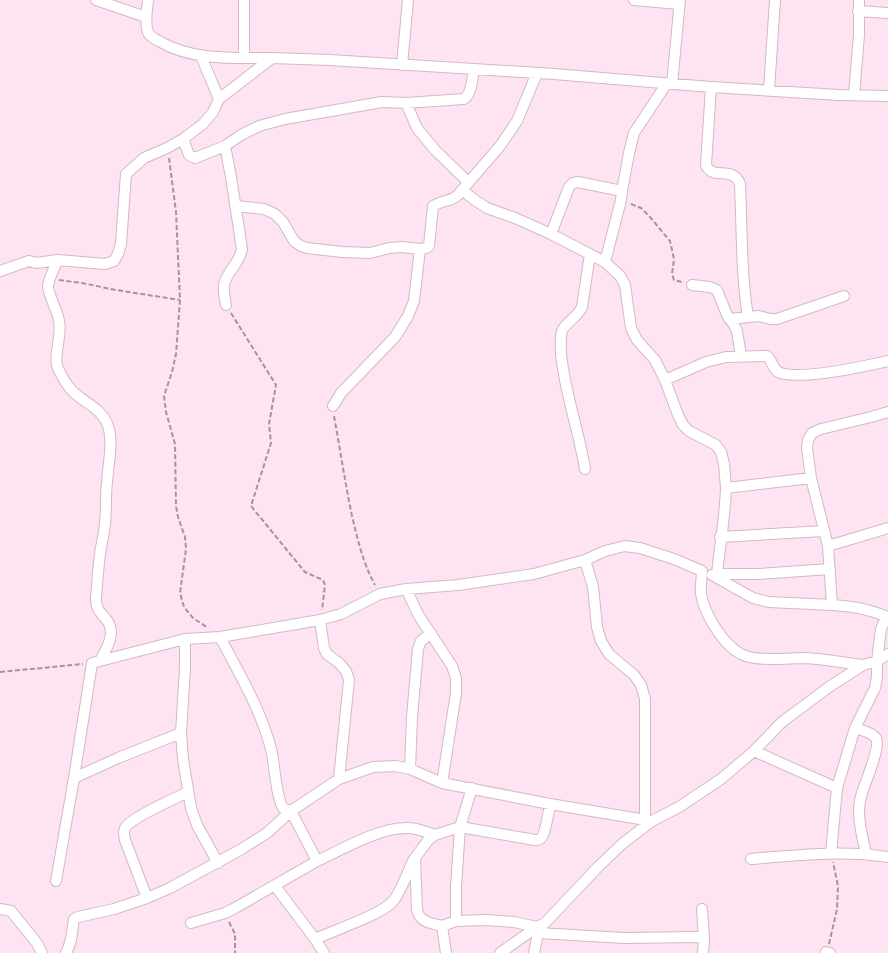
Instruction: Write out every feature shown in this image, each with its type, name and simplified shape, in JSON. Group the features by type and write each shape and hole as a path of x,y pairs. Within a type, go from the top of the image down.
{"street":[{"path":"96,0 146,16"},
{"path":"148,0 146,16 148,30 152,37 168,47 201,56 330,60 537,73 711,87 888,96"},
{"path":"244,0 244,58"},
{"path":"402,65 408,0"},
{"path":"605,262 614,232 634,133 670,83 679,2 634,0"},
{"path":"769,90 775,0"},
{"path":"854,95 859,35 859,0"},
{"path":"858,11 888,12"},
{"path":"201,56 219,99"},
{"path":"0,271 29,261 36,263 58,260 105,264 114,261 121,244 126,174 144,158 183,139 206,122 219,99 272,58"},
{"path":"183,139 189,155 195,158 225,146 259,126 285,119 382,102 464,99 469,93 474,69"},
{"path":"236,206 264,209 274,214 282,222 294,241 307,248 370,253 389,248 426,248 429,246 432,206 438,202 459,196 465,186 500,146 517,121 537,73"},
{"path":"711,87 706,165 711,172 733,174 738,178 740,184 742,272 748,317"},
{"path":"406,102 418,128 476,201 487,208 551,234 590,254 605,262 620,276 625,285 631,328 637,340 655,360 683,426 716,446 721,452 726,488 725,514 710,573 701,593 715,627 728,644 740,654 752,658 807,658 863,665"},
{"path":"225,146 242,250 241,256 224,282 223,290 226,305"},
{"path":"551,234 569,187 573,183 578,182 622,196"},
{"path":"333,406 341,392 395,337 408,316 414,302 420,249"},
{"path":"585,469 563,371 561,344 564,328 579,314 582,307 590,254"},
{"path":"56,881 96,662 108,645 111,634 111,628 107,620 100,613 96,602 100,554 105,530 111,441 105,418 97,409 85,402 70,389 57,367 60,325 48,286 50,275 58,260"},
{"path":"692,285 710,286 716,290 737,331 741,356"},
{"path":"729,318 760,316 777,319 844,296"},
{"path":"665,380 706,362 726,357 767,356 775,369 779,372 791,374 836,371 888,361"},
{"path":"832,605 828,546 811,478 807,448 808,440 812,433 821,429 871,418 888,412"},
{"path":"726,488 811,478"},
{"path":"828,546 888,528"},
{"path":"720,537 824,531"},
{"path":"96,662 185,639 220,637 320,620 341,614 380,594 406,589 458,585 534,574 585,560 625,546 640,548 710,573 753,598 769,602 854,606 888,617"},
{"path":"585,560 593,587 597,627 601,641 609,654 634,675 641,685 645,699 648,820"},
{"path":"710,573 759,574 830,569"},
{"path":"406,589 419,616 452,666 456,678 456,694 442,782"},
{"path":"320,620 324,648 327,654 346,671 349,680 339,779"},
{"path":"831,853 838,788 855,728 875,688 881,629 883,624 888,622"},
{"path":"410,769 418,649 421,641 431,633"},
{"path":"220,637 254,701 267,735 280,801 284,809 291,811 317,861"},
{"path":"185,639 181,733 183,759 191,808 197,825 218,863"},
{"path":"500,953 540,928 598,866 648,820 679,807 721,779 754,751 782,722 829,687 863,665 877,661 888,654"},
{"path":"855,728 872,734 877,741 875,755 859,805 866,854"},
{"path":"74,778 181,733"},
{"path":"754,751 838,788"},
{"path":"66,953 72,938 74,919 114,909 170,888 240,850 267,832 291,811 339,779 373,767 396,766 410,769 442,782 550,804 648,820"},
{"path":"456,920 460,827 472,788"},
{"path":"147,898 125,840 125,828 137,818 188,792"},
{"path":"315,939 387,908 394,901 415,858 429,839 435,835 460,827 540,840 544,832 550,804"},
{"path":"191,923 224,913 317,861 388,829 411,828 435,835"},
{"path":"751,860 831,853 888,857"},
{"path":"415,858 418,914 424,921 442,926 456,920 486,920 514,922 540,928 625,938 704,938"},
{"path":"275,886 324,953"},
{"path":"702,908 703,953"},
{"path":"0,909 11,911 36,942 42,953"},
{"path":"442,926 446,953"},
{"path":"534,953 540,928"}],"path":[{"path":"167,148 176,212 180,300 176,354 164,396 166,412 175,444 176,506 178,517 186,536 180,593 184,607 193,618 220,637"},
{"path":"622,196 641,208 670,241 674,259 672,274 674,280 692,285"},
{"path":"50,279 180,300"},
{"path":"226,305 276,385 269,424 271,443 251,506 300,566 306,572 323,580 325,585 320,620"},
{"path":"333,406 344,480 360,550 369,574 380,594"},
{"path":"0,672 96,662"},
{"path":"828,953 837,909 838,886 831,853"},
{"path":"224,913 234,934 235,953"}]}
